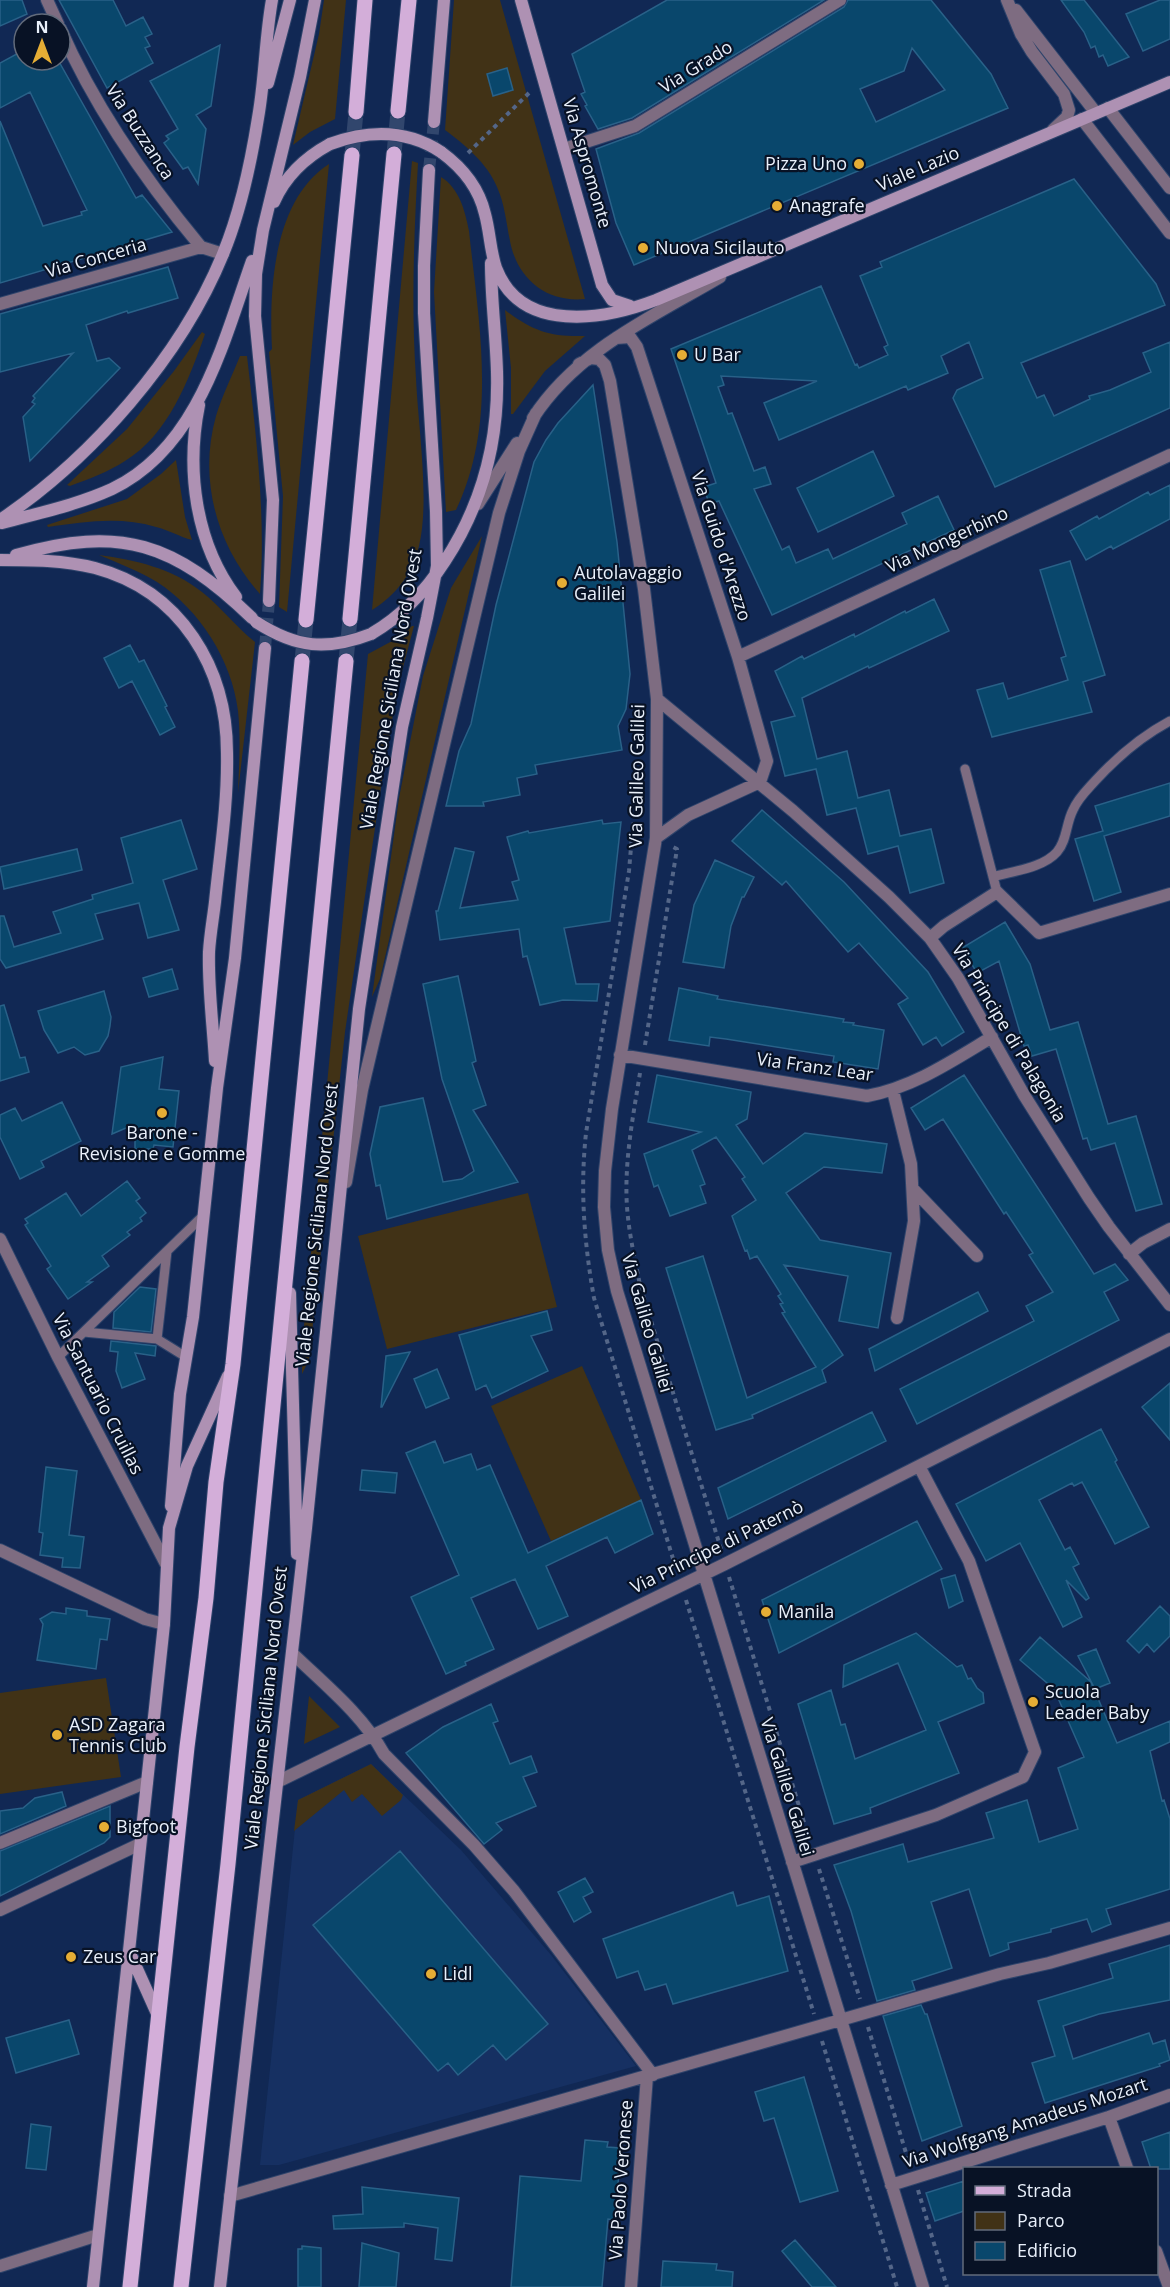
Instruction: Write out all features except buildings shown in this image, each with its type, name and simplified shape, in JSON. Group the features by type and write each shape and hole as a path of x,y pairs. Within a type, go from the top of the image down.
{"main road":[{"path":"356,112 365,0"},
{"path":"398,111 409,0"},
{"path":"350,619 394,154"},
{"path":"306,620 352,155"},
{"path":"130,2287 187,1747 206,1598 216,1482 233,1364 302,661"},
{"name":"Viale Regione Siciliana Nord Ovest","path":"181,2287 228,1864 346,661"}],"street":[{"path":"258,117 272,0"},
{"path":"0,522 86,451 130,402 167,354 195,309 223,254 237,211 258,117 290,0"},
{"path":"270,601 272,490 255,316 256,274 263,230 300,77 315,0"},
{"path":"434,122 444,0"},
{"name":"Via Aspromonte","path":"521,0 606,293 612,300 620,303 632,306 646,304"},
{"name":"Via Grado","path":"564,149 635,126 840,0"},
{"path":"1008,0 1096,113"},
{"path":"1008,0 1021,34 1068,102 1067,117 1048,134"},
{"name":"Via Buzzanca","path":"72,52 100,107 162,200 201,247"},
{"name":"Viale Lazio","path":"490,246 501,280 524,304 552,316 595,315 646,304 1170,82"},
{"path":"1108,108 1170,188"},
{"path":"1083,119 1170,233"},
{"path":"254,620 222,575 207,540 200,515 193,473 192,450 200,398 275,198 295,170 308,158 330,144 360,134 386,133 410,138 441,152 466,175 478,194 486,215 490,246 497,372 496,415 484,480 474,510"},
{"name":"Viale Regione Siciliana Nord Ovest","path":"221,2286 298,1600 359,1009 402,727 435,575 438,545 424,313 429,170"},
{"path":"201,247 223,254"},
{"name":"Via Conceria","path":"0,304 201,247"},
{"path":"0,560 76,541 113,541 150,549 188,566 217,586 254,620 284,638 315,645 344,644 371,634 392,621 412,604 435,575 536,413 557,386 579,364 616,338 750,260"},
{"name":"Via Guido d'Arezzo","path":"616,338 630,337 637,347 738,657 767,760 760,782"},
{"name":"Via Galileo Galilei","path":"579,364 591,358 599,359 605,365 610,381 644,589 657,699 656,838 612,1109 605,1171 604,1207 608,1250 617,1291 922,2287"},
{"path":"0,522 91,497 130,479 172,441 200,398"},
{"path":"332,1266 362,1090 374,1039 500,513 519,451 536,413"},
{"name":"Via Mongerbino","path":"738,657 1170,455"},
{"path":"0,560 55,561 76,564 98,569 136,586 179,619 200,646 216,678 224,714 227,755 224,822 210,952 217,1088"},
{"path":"93,2287 164,1624 166,1564 177,1426 193,1317 217,1088 235,958 265,648"},
{"name":"Via Principe di Palagonia","path":"657,699 760,782 896,904 930,938 958,978 1023,1095 1089,1198 1129,1254 1170,1305"},
{"path":"656,838 688,815 760,782"},
{"path":"930,938 944,926 997,892 1040,933 1170,894"},
{"name":"Via Franz Lear","path":"621,1055 867,1096 893,1091 936,1071 992,1037"},
{"path":"893,1091 911,1164 914,1221 897,1318"},
{"path":"913,1189 977,1256"},
{"path":"1129,1254 1143,1243 1170,1229"},
{"path":"288,1238 298,1600"},
{"name":"Via Santuario Cruillas","path":"0,1239 58,1357 166,1564"},
{"name":"Via Principe di Paternò","path":"278,1782 703,1575 1170,1339"},
{"path":"169,1528 187,1466 233,1364"},
{"path":"792,1862 936,1815 1023,1776 1035,1752 969,1561 919,1466"},
{"path":"0,1550 145,1619 164,1624"},
{"path":"292,1653 374,1735 384,1754 474,1845 514,1891 650,2075"},
{"path":"0,1843 147,1782"},
{"path":"0,1910 140,1844"},
{"path":"230,2196 1170,1928"},
{"path":"129,1950 159,2018"},
{"name":"Via Paolo Veronese","path":"631,2287 650,2075"},
{"name":"Via Wolfgang Amadeus Mozart","path":"891,2185 1108,2117 1170,2095"},
{"path":"1108,2117 1126,2167"},
{"path":"0,2266 99,2235"},
{"path":"1158,2257 1169,2287"}],"lane":[{"path":"993,877 1037,864 1058,851 1073,809 1079,799 1136,741 1170,721"},
{"path":"965,769 997,892"},
{"path":"58,1357 204,1215"},
{"path":"158,1339 167,1251"},
{"path":"84,1332 158,1339 186,1357"}],"path":[{"path":"468,153 529,93"},
{"path":"633,824 629,871 586,1133 582,1170 582,1209 586,1254 594,1298 676,1568"},
{"path":"646,1036 677,849"},
{"path":"640,1073 627,1170 627,1206 631,1240 640,1286 720,1547"},
{"path":"732,1586 863,2009"},
{"path":"687,1606 814,2015"},
{"path":"866,2021 910,2165"},
{"path":"821,2038 897,2287"},
{"path":"918,2192 947,2287"}],"shaded area":[{"path":"371,1764 461,1850 551,1955 636,2066 279,2165 260,2165 298,1800"}],"green space":[{"path":"324,0 346,0 335,119 310,132 293,145 319,34"},
{"path":"454,0 500,0 585,299 558,297 536,286 527,277 519,267 514,255 502,200 493,178 475,155 445,130"},
{"path":"412,161 418,163 413,297 423,485 422,528 416,556 407,575 396,591 372,610"},
{"path":"329,164 287,612 279,607 283,496 269,352 272,349 274,274 278,248 296,200 310,180"},
{"path":"441,177 457,193 469,231 482,372 477,442 469,476 456,510 446,512 434,292"},
{"path":"505,310 524,323 542,331 552,334 585,336 545,371 513,414 511,414 511,368"},
{"path":"202,332 205,334 184,388 165,422 153,437 119,465 84,481 67,485 127,429"},
{"path":"240,356 247,356 257,445 262,534 260,594 232,555 215,511 211,488 209,464 216,416"},
{"path":"176,460 185,517 192,540 161,528 129,522 102,521 48,527 47,525 127,499"},
{"path":"482,536 380,979 372,997 399,798 423,676 451,588"},
{"path":"99,555 153,566 178,577 209,598 255,642 238,793 240,742 238,711 235,692 221,655 200,621 172,593 143,574"},
{"path":"414,626 397,690 381,787 345,1032 309,1360 302,1374 302,1347 368,654 394,640"},
{"path":"528,1193 557,1307 387,1349 358,1236"},
{"path":"582,1366 642,1502 551,1541 491,1406"},
{"name":"ASD Zagara Tennis Club","path":"106,1678 121,1777 0,1794 0,1693"},
{"path":"309,1696 340,1727 304,1744"},
{"path":"371,1764 403,1795 401,1800 382,1816 362,1794 352,1802 344,1790 294,1831 298,1800"}],"tunnel":[{"path":"394,154 398,111"},
{"path":"352,155 356,112"},
{"path":"429,170 434,122"},
{"path":"265,648 269,601"},
{"path":"346,661 350,619"},
{"path":"302,661 306,620"}],"place":[{"name":"Pizza Uno","path":"859,164"},
{"name":"Anagrafe","path":"777,206"},
{"name":"Nuova Sicilauto","path":"643,248"},
{"name":"U Bar","path":"682,355"},
{"name":"Autolavaggio Galilei","path":"562,583"},
{"name":"Barone - Revisione e Gomme","path":"162,1113"},
{"name":"Manila","path":"766,1612"},
{"name":"Scuola Leader Baby","path":"1033,1702"},
{"name":"ASD Zagara Tennis Club","path":"57,1735"},
{"name":"Bigfoot","path":"104,1827"},
{"name":"Zeus Car","path":"71,1957"},
{"name":"Lidl","path":"431,1974"}]}
